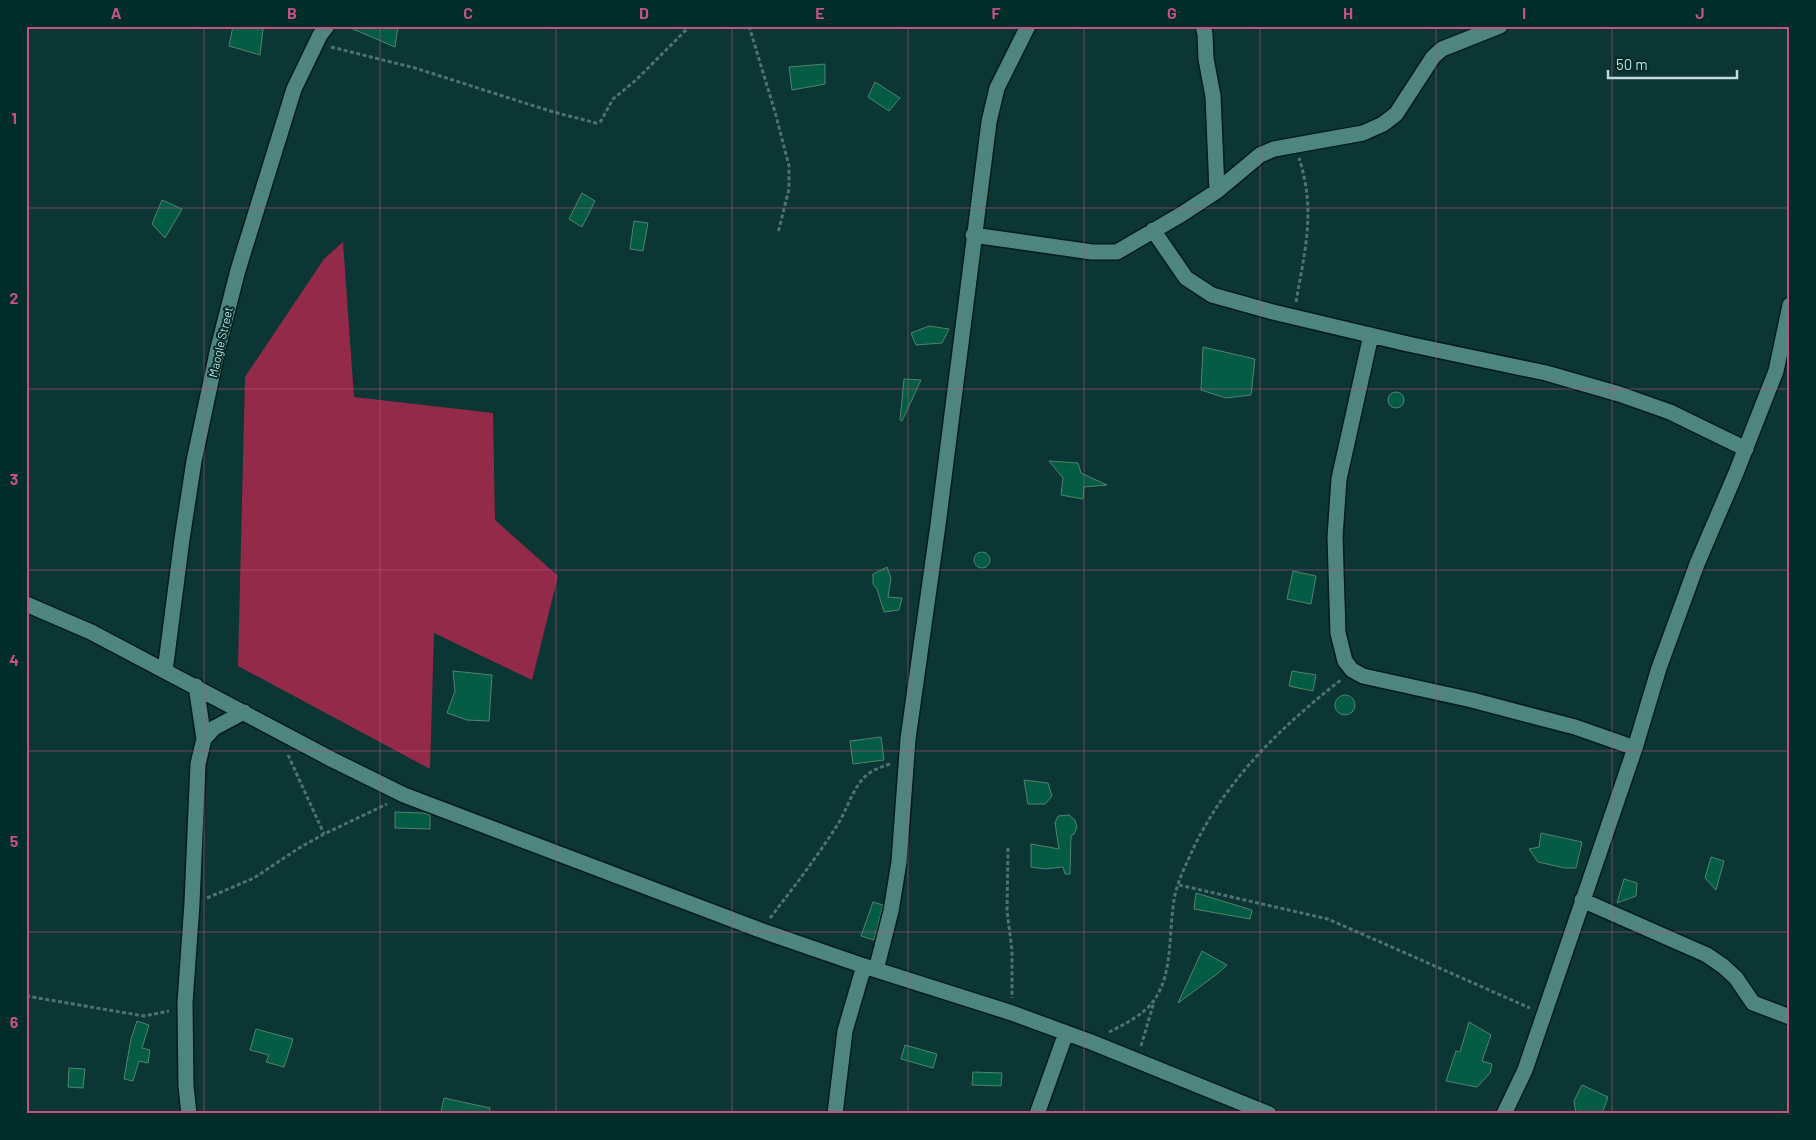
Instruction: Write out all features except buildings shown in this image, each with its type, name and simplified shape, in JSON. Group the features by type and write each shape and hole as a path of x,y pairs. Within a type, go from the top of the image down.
{"street":[{"name":"Maogle Street","path":"165,671 194,461 218,348 238,270 294,89 327,26"},
{"path":"835,1114 845,1032 891,911 899,862 908,739 938,525 973,235 989,122 997,88 1028,26"},
{"path":"1203,26 1206,59 1213,96 1217,191"},
{"path":"973,235 1092,252 1116,252 1182,214 1217,191 1260,156 1274,149 1363,133 1384,124 1396,114 1433,57 1442,49 1500,26"},
{"path":"1153,230 1186,278 1212,295 1293,317 1546,373 1619,394 1670,412 1746,449"},
{"path":"1504,1114 1525,1070 1635,748 1659,668 1697,564 1746,449 1783,373 1790,305"},
{"path":"1371,335 1339,479 1335,537 1338,634 1345,661 1352,670 1372,678 1472,700 1575,727 1635,748"},
{"path":"26,604 92,632 331,759 404,795 760,930 870,968 1012,1013 1091,1042 1269,1114"},
{"path":"189,1114 186,1086 185,1003 192,903 198,764 204,739 196,686"},
{"path":"204,739 214,728 244,712"},
{"path":"1582,900 1707,955 1736,978 1753,1003 1790,1017"},
{"path":"1037,1114 1066,1033"}],"path":[{"path":"316,44 415,68 550,111 596,123 601,121 617,94 636,80 690,26"},
{"path":"749,26 778,120 789,166 789,188 778,233"},
{"path":"1293,317 1309,232 1309,208 1304,173 1295,146"},
{"path":"1137,1059 1155,1000 1166,977 1175,894 1193,849 1218,806 1242,771 1280,730 1352,670"},
{"path":"276,729 324,834"},
{"path":"760,930 799,881 845,812 854,791 868,774 907,759"},
{"path":"192,903 221,893 254,878 324,834 404,795"},
{"path":"1008,848 1008,910 1012,950 1012,1013"},
{"path":"1179,885 1328,919 1544,1014"},
{"path":"26,996 144,1016 165,1013 185,1003"},
{"path":"1091,1042 1137,1016 1155,1000"}],"shaded area":[{"path":"343,242 354,397 493,413 495,520 558,576 532,680 434,633 430,769 238,666 245,377 324,259"}]}
